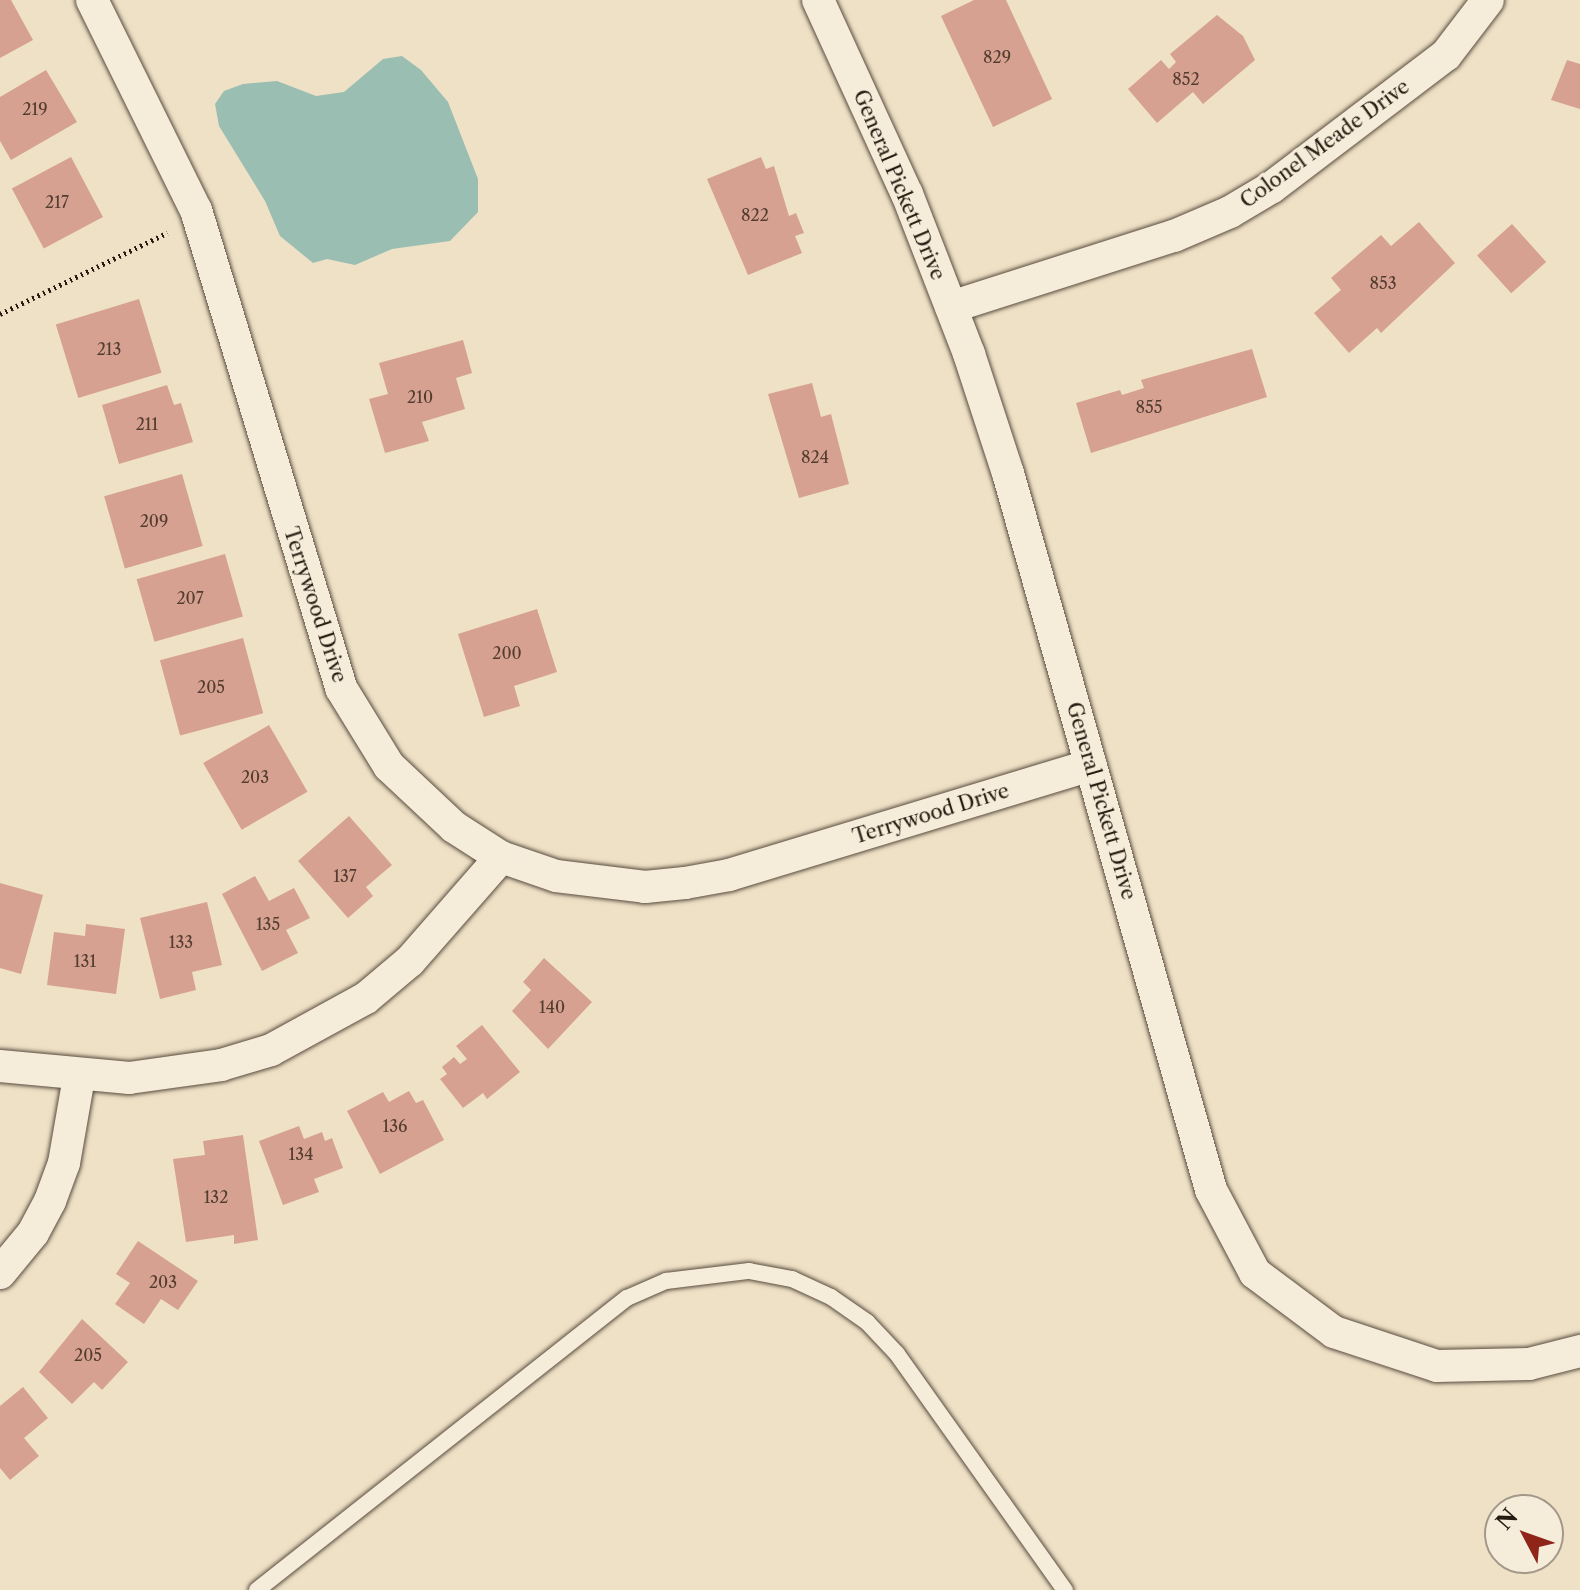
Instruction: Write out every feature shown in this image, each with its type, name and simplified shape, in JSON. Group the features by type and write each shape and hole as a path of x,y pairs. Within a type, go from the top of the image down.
{"street":[{"name":"Terrywood Drive","path":"92,0 196,210 341,688 364,732 399,776 454,827 501,857 603,884 685,883 729,875 1091,765"},
{"name":"General Pickett Drive","path":"818,0 907,194 951,307 1008,473 1211,1190 1255,1273 1334,1332 1437,1366 1529,1364 1580,1351"},
{"name":"Colonel Meade Drive","path":"951,307 1174,236 1230,212 1272,187 1446,55 1488,0"},
{"path":"0,1066 79,1077 173,1075 221,1065 318,1028 410,961 501,857"},
{"path":"0,1273 33,1233 50,1201 64,1163 79,1077"}],"lane":[{"path":"257,1590 627,1298 666,1281 749,1271 792,1279 831,1297 867,1322 897,1354 1065,1590"}],"path":[{"path":"0,314 172,230"}],"water":[{"path":"402,56 421,70 448,102 478,179 478,212 450,241 392,249 355,265 327,259 313,263 280,236 265,201 219,126 215,104 224,91 243,84 277,81 316,96 344,92 383,59"}],"building":[{"path":"0,0 11,0 33,40 0,58"},
{"path":"974,0 1006,0 1052,99 993,127 941,16"},
{"path":"1217,15 1243,36 1255,60 1203,104 1193,92 1157,123 1128,89 1161,60 1169,69 1176,62 1170,54"},
{"path":"1567,60 1580,64 1580,109 1551,100"},
{"path":"46,70 77,122 11,160 0,141 0,97"},
{"path":"71,157 103,217 44,248 12,188"},
{"path":"761,157 766,169 774,166 789,216 796,213 804,233 795,236 802,253 748,275 707,179"},
{"path":"1419,222 1455,263 1381,333 1377,328 1349,353 1314,313 1341,290 1331,278 1381,235 1391,246"},
{"path":"1512,224 1546,262 1511,293 1477,255"},
{"path":"139,299 162,373 78,398 56,324"},
{"path":"463,340 472,373 456,378 465,409 422,422 429,441 385,453 369,399 388,394 379,363"},
{"path":"1252,349 1267,397 1091,453 1076,403 1120,390 1122,395 1144,388 1141,380"},
{"path":"812,383 821,417 831,414 849,484 799,498 768,394"},
{"path":"167,385 174,405 181,403 193,442 119,464 102,405"},
{"path":"182,474 203,546 125,568 104,496"},
{"path":"225,554 243,616 154,642 137,579"},
{"path":"537,609 557,672 514,686 520,706 484,717 458,634"},
{"path":"243,638 263,713 180,736 160,660"},
{"path":"269,725 308,792 242,830 203,763"},
{"path":"349,816 392,865 366,887 373,896 348,918 298,861"},
{"path":"255,876 269,901 294,888 310,918 286,930 298,953 262,971 222,894"},
{"path":"0,883 43,895 21,974 0,968"},
{"path":"207,902 222,965 192,972 196,990 160,999 140,918"},
{"path":"86,924 125,929 116,994 47,985 54,932 85,936"},
{"path":"544,958 592,1002 548,1049 512,1011 531,990 523,982"},
{"path":"482,1025 520,1072 487,1099 483,1093 463,1108 440,1079 447,1074 442,1067 454,1057 460,1064 467,1059 456,1046"},
{"path":"409,1091 416,1103 423,1100 444,1140 380,1174 347,1111 383,1092 389,1102"},
{"path":"299,1126 304,1139 322,1132 325,1141 332,1138 343,1168 314,1179 319,1192 283,1205 259,1141"},
{"path":"243,1135 258,1240 234,1244 234,1235 186,1242 173,1159 205,1155 203,1141"},
{"path":"138,1241 198,1281 178,1310 161,1299 144,1324 115,1304 130,1283 116,1274"},
{"path":"82,1319 128,1362 102,1390 94,1382 72,1404 39,1372"},
{"path":"23,1387 48,1418 24,1438 39,1456 10,1480 0,1468 0,1406"}]}
